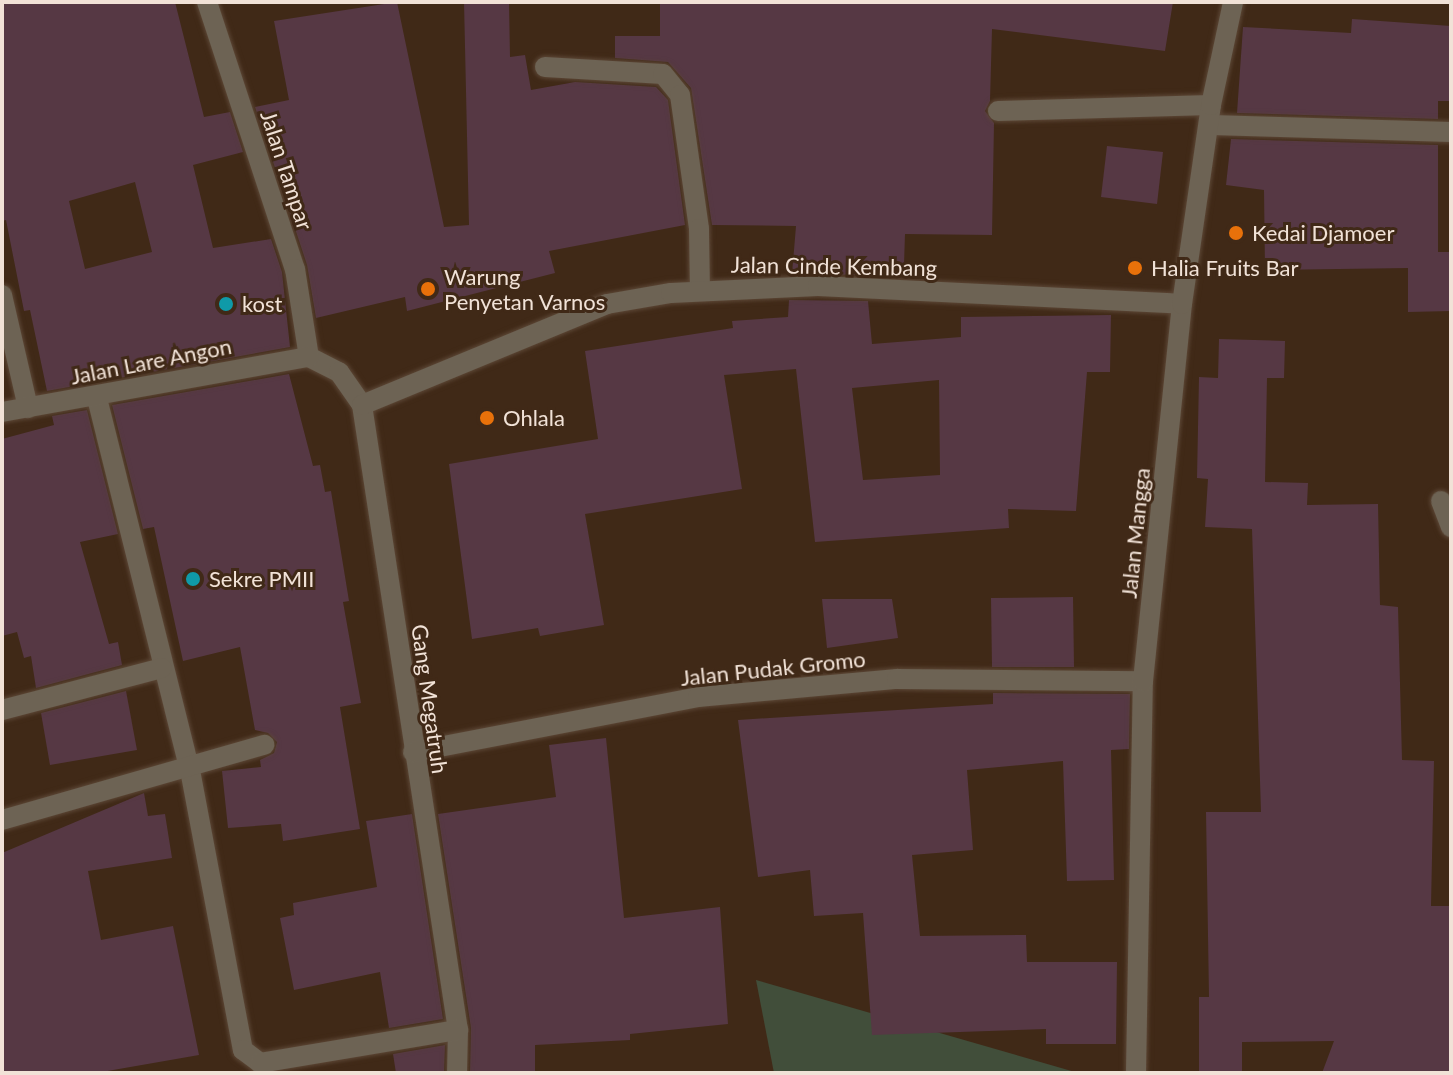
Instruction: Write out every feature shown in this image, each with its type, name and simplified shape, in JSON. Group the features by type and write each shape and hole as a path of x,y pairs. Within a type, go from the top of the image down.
{"street":[{"name":"Jalan Tampar","path":"207,2 295,269 309,357"},
{"name":"Jalan Mangga","path":"1136,1073 1143,681 1182,304 1211,115 1233,2"},
{"path":"545,67 663,74 680,95 698,215 700,290"},
{"path":"998,111 1211,115 1451,132"},
{"name":"Jalan Cinde Kembang","path":"362,405 607,304 700,290 818,286 1182,304"},
{"path":"2,295 28,408"},
{"name":"Jalan Lare Angon","path":"2,412 97,398 309,357"},
{"name":"Gang Megatruh","path":"309,357 339,372 362,405 458,1030 457,1073"},
{"path":"97,398 162,668 190,770 243,1050 260,1063 458,1030"},
{"path":"1441,501 1451,527"},
{"path":"2,710 162,668"},
{"name":"Jalan Pudak Gromo","path":"413,752 698,697 897,679 1143,681"},
{"path":"2,820 190,770 264,745"}],"green space":[{"path":"756,980 1075,1072 1075,1073 774,1073"}],"building":[{"path":"2,2 175,2 204,117 230,112 243,152 193,165 213,248 271,239 282,272 290,347 47,391 30,310 24,311 6,220 2,221","holes":["135,182 152,252 85,269 69,201"]},
{"path":"397,2 444,227 469,225 464,2 509,2 510,57 525,55 531,90 575,82 656,87 668,100 685,225 549,251 555,273 407,311 405,297 316,318 307,265 255,107 289,100 274,21"},
{"path":"660,2 1173,2 1165,51 992,29 990,101 985,111 994,123 992,235 905,234 904,265 863,263 865,275 792,274 796,226 712,225 691,88 668,62 615,58 615,36 660,36"},
{"path":"1352,19 1451,26 1451,101 1438,101 1438,119 1237,113 1243,27 1351,33"},
{"path":"1231,139 1438,145 1438,252 1451,252 1451,311 1408,312 1408,268 1265,270 1264,190 1226,185"},
{"path":"1107,146 1163,152 1157,204 1101,197"},
{"path":"789,300 868,301 872,344 961,337 961,317 1111,315 1110,372 1087,372 1076,511 1008,509 1009,528 815,542 796,369 724,375 742,489 585,514 604,625 540,636 538,628 472,639 449,464 598,439 585,351 733,328 732,321 788,317","holes":["939,380 940,475 863,480 852,388"]},
{"path":"1219,339 1285,341 1284,378 1267,378 1265,482 1308,483 1307,505 1378,504 1380,605 1398,607 1402,760 1434,761 1431,906 1451,906 1451,1073 1322,1073 1334,1041 1242,1042 1242,1073 1199,1073 1199,997 1209,997 1206,812 1261,812 1252,529 1205,527 1208,479 1197,478 1199,377 1218,378"},
{"path":"289,374 313,466 320,465 325,492 331,491 349,601 343,602 361,703 340,707 360,829 283,841 281,824 228,828 222,771 261,767 260,760 274,753 277,742 268,733 255,730 240,647 183,661 154,527 143,529 112,405"},
{"path":"87,410 118,534 80,542 109,644 118,642 122,665 36,688 31,656 24,658 17,632 2,636 2,439 54,425 52,416"},
{"path":"1073,597 1074,667 992,667 991,598"},
{"path":"822,599 892,599 898,638 827,648"},
{"path":"126,691 137,750 50,765 41,713"},
{"path":"993,693 1130,694 1129,749 1111,750 1114,880 1067,881 1063,761 967,770 973,850 912,855 920,936 1026,935 1027,962 1117,962 1116,1044 1046,1044 1046,1029 872,1035 863,913 814,916 810,870 758,877 738,720 993,704"},
{"path":"606,738 624,918 720,907 728,1024 630,1034 630,1040 535,1045 535,1073 470,1073 471,1028 438,814 556,797 549,745"},
{"path":"144,793 148,816 165,814 172,858 88,871 101,940 173,926 199,1055 96,1073 2,1073 2,853"},
{"path":"412,814 443,1019 389,1028 380,972 294,990 280,918 294,915 293,903 377,887 366,821"},
{"path":"445,1045 444,1073 396,1073 393,1054"}],"place":[{"name":"Kedai Djamoer","path":"1236,233"},
{"name":"Halia Fruits Bar","path":"1135,268"},
{"name":"Warung Penyetan Varnos","path":"428,289"},
{"name":"kost","path":"226,304"},
{"name":"Ohlala","path":"487,418"},
{"name":"Sekre PMII","path":"193,579"}]}
